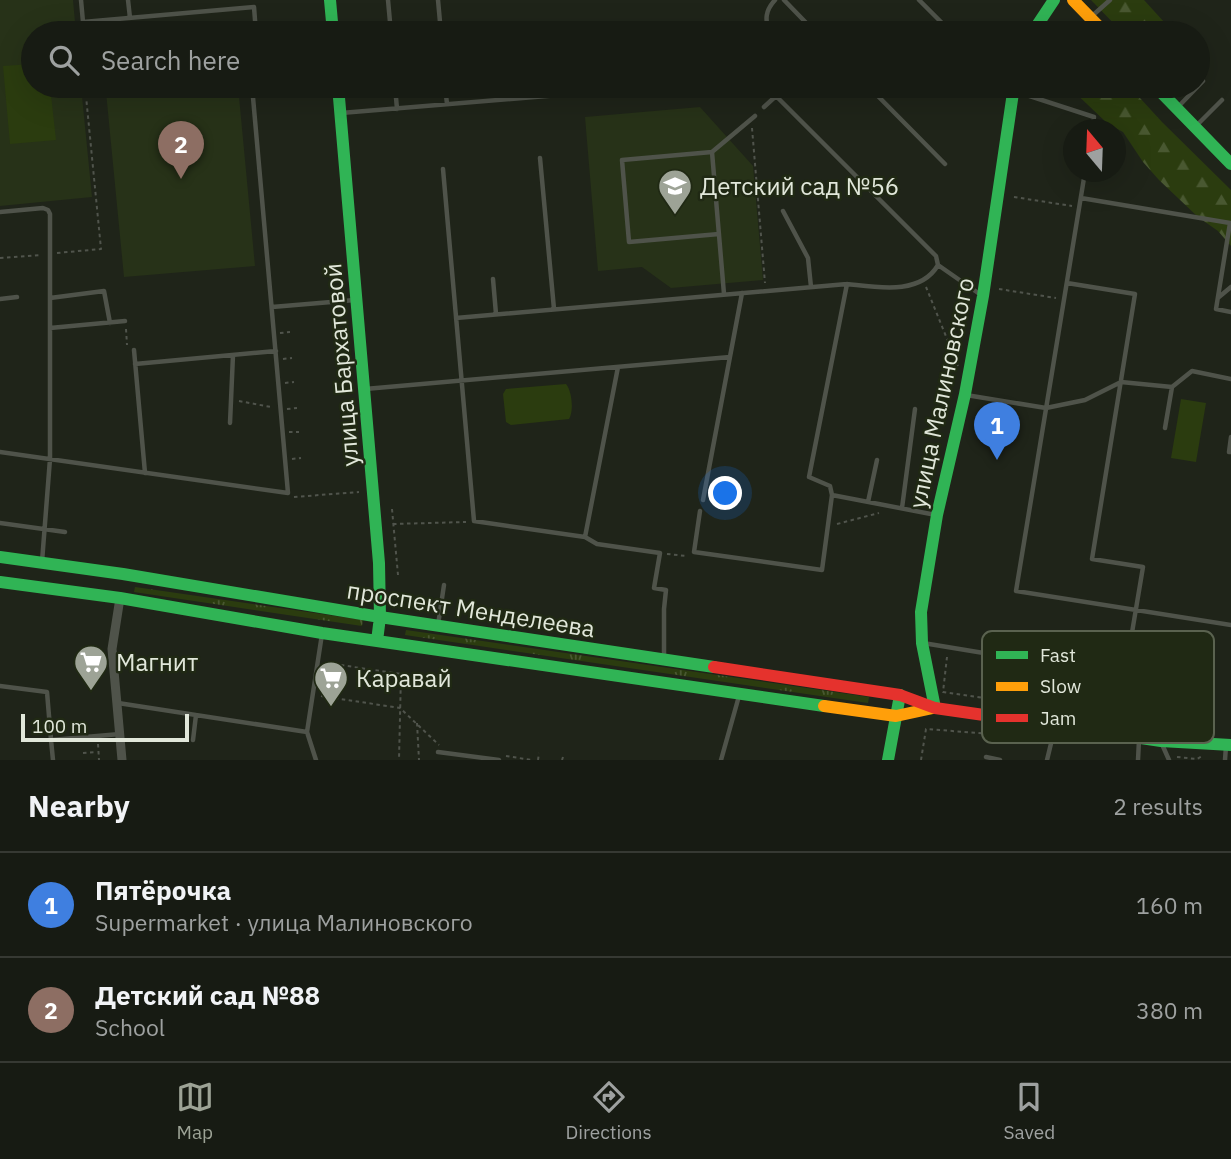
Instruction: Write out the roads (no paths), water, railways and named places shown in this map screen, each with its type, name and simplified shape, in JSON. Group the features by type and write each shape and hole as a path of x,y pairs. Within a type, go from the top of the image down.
{"main road":[{"path":"330,0 332,21"},
{"path":"1040,21 1054,0"},
{"path":"1073,0 1093,21"},
{"name":"улица Бархатовой","path":"339,98 379,563 380,617 377,640"},
{"name":"улица Малиновского","path":"934,708 922,643 921,612 937,515 965,394 983,296 1013,98"},
{"path":"1167,98 1231,164"},
{"name":"проспект Менделеева","path":"0,557 900,695 934,708 982,718"},
{"path":"39,587 42,563"},
{"path":"120,598 123,574"},
{"name":"проспект Менделеева","path":"0,582 120,598 322,633 897,716 934,708"},
{"path":"888,760 900,695"},
{"name":"проспект Менделеева","path":"1174,743 1226,751"}],"street":[{"path":"120,598 112,649 122,760"}],"lane":[{"path":"82,0 83,21"},
{"path":"128,0 130,18"},
{"path":"253,0 255,21"},
{"path":"388,0 390,21"},
{"path":"438,0 440,21"},
{"path":"766,21 766,10 775,0"},
{"path":"784,0 804,21"},
{"path":"919,0 940,21"},
{"path":"1090,18 1110,0"},
{"path":"95,21 254,7"},
{"path":"0,452 288,493 253,98"},
{"path":"396,98 397,109"},
{"path":"446,98 447,104"},
{"path":"340,114 521,98"},
{"path":"764,107 774,98"},
{"path":"456,318 847,284 886,288 908,286 934,272 938,265 936,256 778,98"},
{"path":"880,98 945,164"},
{"path":"1042,98 1094,119"},
{"path":"1177,108 1187,98"},
{"path":"1195,127 1222,100"},
{"path":"719,234 629,242 622,160 712,152 753,117"},
{"path":"712,152 724,295"},
{"path":"540,158 554,309"},
{"path":"443,169 474,521 584,537 597,544 660,553 654,588 666,590 664,659"},
{"path":"1083,182 1016,591 1231,625"},
{"path":"1080,198 1230,223 1216,309 1231,312"},
{"path":"0,212 43,208 50,214 50,459 42,563"},
{"path":"783,211 808,258 811,287"},
{"path":"938,265 983,296"},
{"path":"493,279 496,314"},
{"path":"1067,283 1135,294 1092,559 1143,567 1132,631"},
{"path":"700,511 694,552 822,570 832,495 830,486 809,477 847,284"},
{"path":"1218,298 1231,287"},
{"path":"50,298 104,291 110,323"},
{"path":"703,500 742,293"},
{"path":"0,299 17,297"},
{"path":"272,307 356,299"},
{"path":"50,328 125,321"},
{"path":"134,350 145,472"},
{"path":"135,364 276,351"},
{"path":"230,423 233,355"},
{"path":"364,389 730,357"},
{"path":"584,537 618,367"},
{"path":"1165,428 1172,387 1192,371 1231,379"},
{"path":"965,394 1046,408 1085,400 1121,382 1172,387"},
{"path":"902,508 915,409"},
{"path":"1231,437 1231,452"},
{"path":"867,502 877,460"},
{"path":"832,495 937,515"},
{"path":"0,523 65,532"},
{"path":"438,625 444,585"},
{"path":"316,760 307,732 322,633"},
{"path":"922,643 982,653"},
{"path":"0,686 47,692 53,760"},
{"path":"721,760 740,692"},
{"path":"117,703 307,732"},
{"path":"193,740 196,715"},
{"path":"51,740 120,734"},
{"path":"438,751 499,760"},
{"path":"986,757 1000,760"}],"place":[{"name":"Детский сад №88","path":"181,179"},
{"name":"Детский сад №56","path":"675,216"},
{"name":"Пятёрочка","path":"997,460"},
{"name":"Магнит","path":"91,692"},
{"name":"Каравай","path":"331,708"}]}
